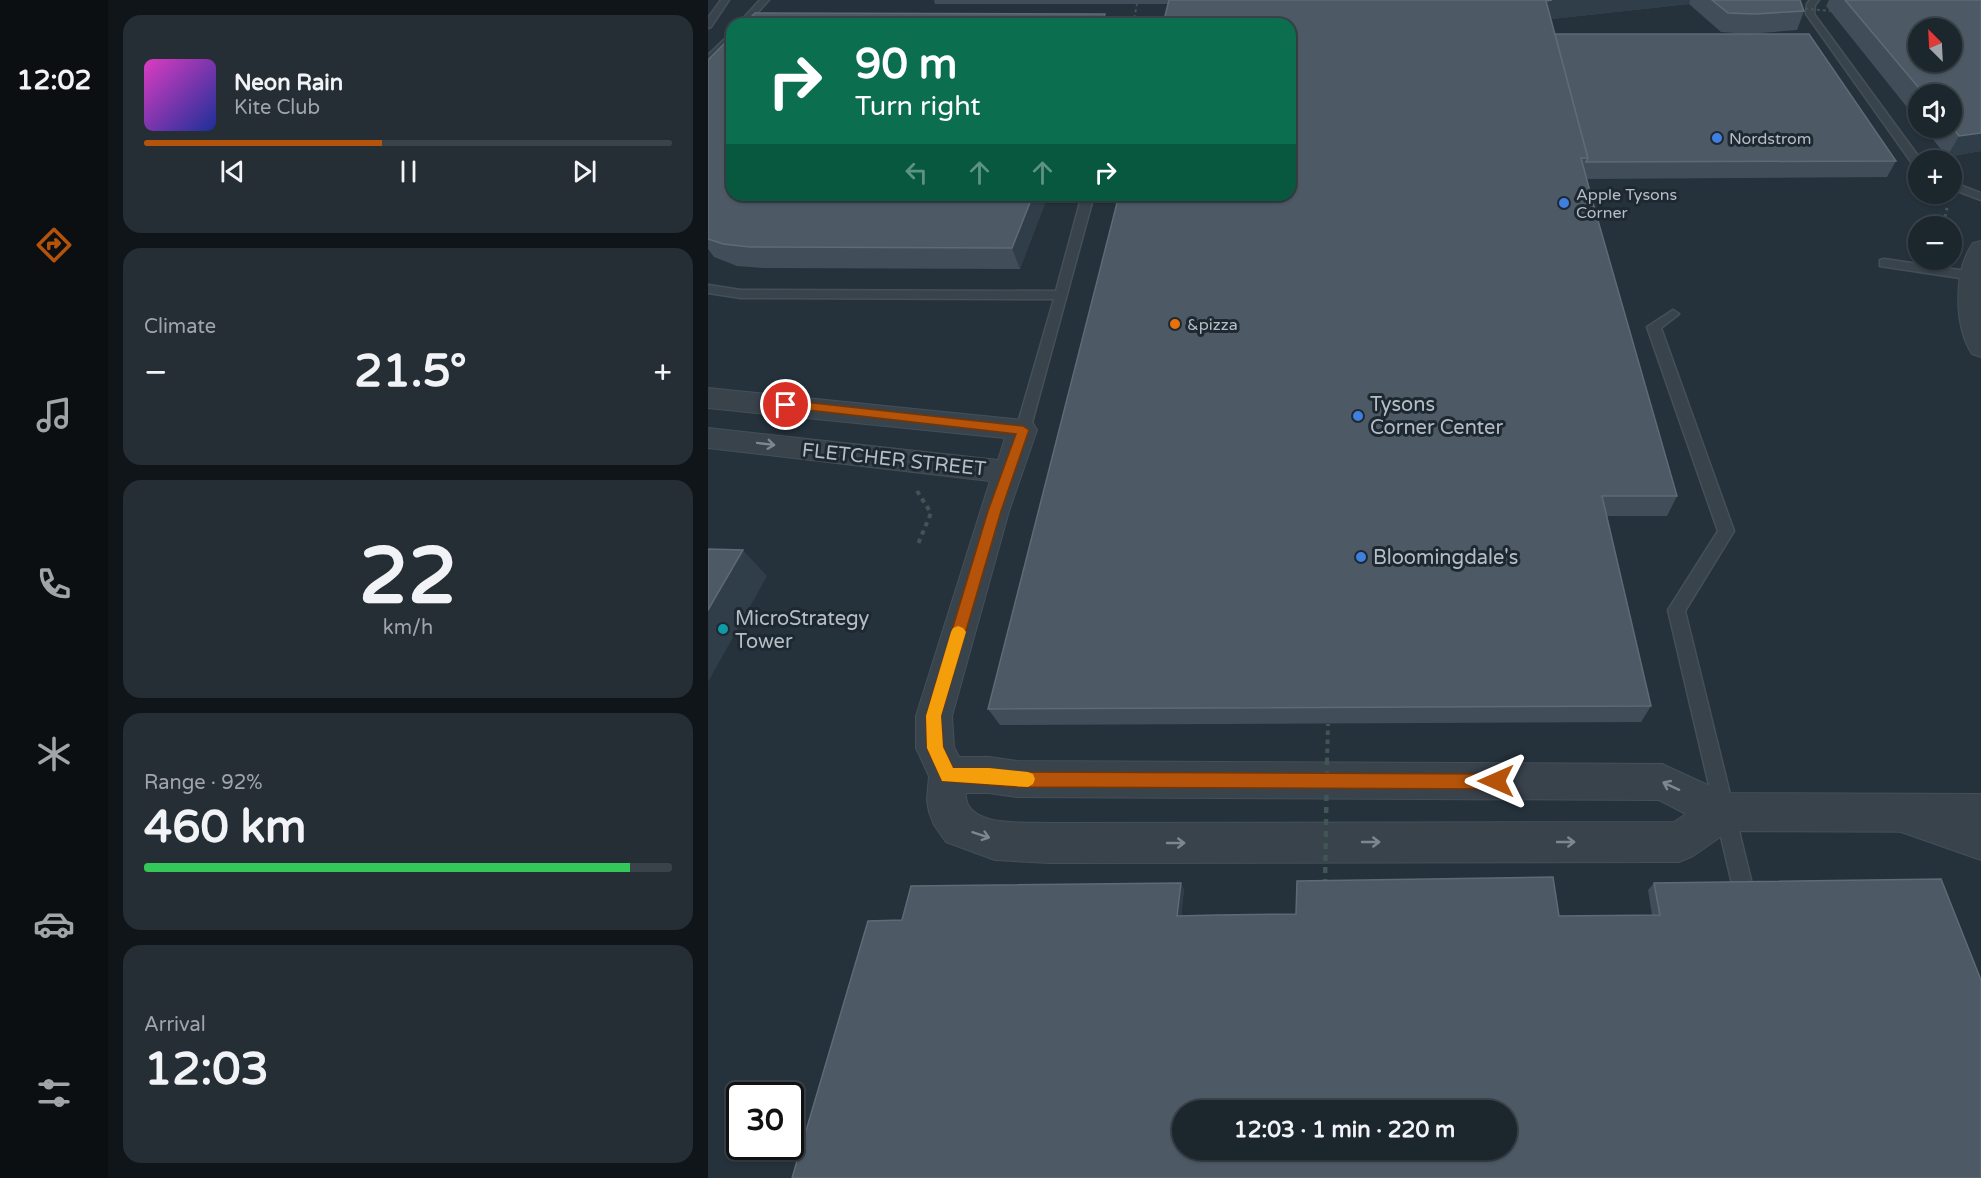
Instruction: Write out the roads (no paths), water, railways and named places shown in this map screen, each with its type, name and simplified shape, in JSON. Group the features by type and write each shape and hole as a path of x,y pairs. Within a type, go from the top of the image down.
{"street":[{"path":"1981,248 1971,292 1974,327 1981,348"},
{"path":"708,398 1023,430 1008,472 934,716 935,748 948,775 946,800 948,812 960,828 995,840 1013,842 1679,842 1724,812"},
{"name":"FLETCHER STREET","path":"708,438 1008,472"},
{"path":"948,775 989,775 1029,779 1662,782 1724,812 1981,813"},
{"path":"1898,813 1981,840"}],"lane":[{"path":"708,25 725,0"},
{"path":"748,18 765,0"},
{"path":"1815,0 1811,4 1810,14 1908,150"},
{"path":"1814,36 1826,36"},
{"path":"708,60 726,41"},
{"path":"1962,189 1981,197"},
{"path":"1023,430 1086,201"},
{"path":"1884,263 1973,276"},
{"path":"708,289 741,294 1061,295"},
{"path":"1673,314 1654,327 1726,531 1676,610 1743,888"}],"place":[{"name":"Nordstrom","path":"1717,138"},
{"name":"Apple Tysons Corner","path":"1564,203"},
{"name":"&pizza","path":"1175,324"},
{"name":"Tysons Corner Center","path":"1358,416"},
{"name":"Bloomingdale's","path":"1361,557"},
{"name":"MicroStrategy Tower","path":"723,629"}]}
